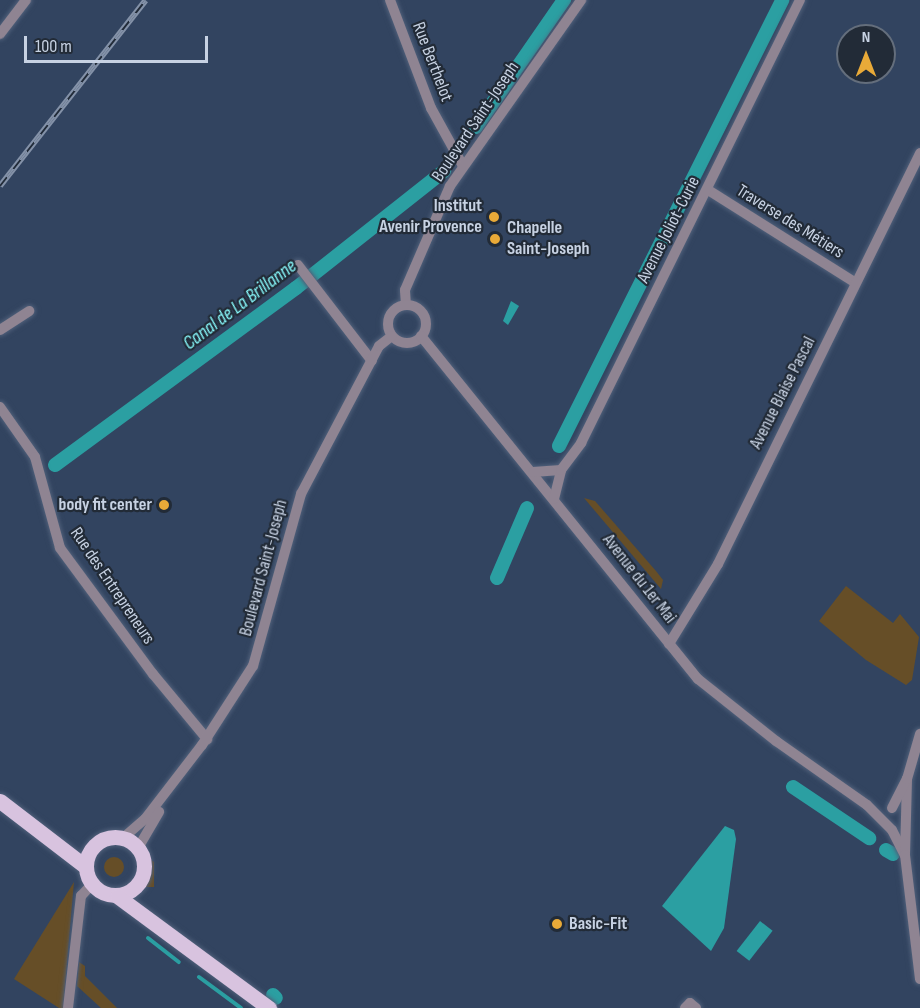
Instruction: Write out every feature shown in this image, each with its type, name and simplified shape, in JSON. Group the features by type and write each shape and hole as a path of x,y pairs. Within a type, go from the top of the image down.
{"main road":[{"path":"0,801 58,848 86,867 92,884 99,891 117,896 269,1008"},
{"path":"58,848 93,847 107,838 123,838 138,848 144,874 134,889 117,896"},
{"path":"86,867 93,847"},
{"path":"134,889 156,925"}],"street":[{"path":"0,34 26,0"},
{"name":"Rue Berthelot","path":"390,0 431,108 463,166"},
{"name":"Boulevard Saint-Joseph","path":"406,305 405,291 441,204 463,166 581,0"},
{"name":"Avenue Joliot-Curie","path":"554,499 561,470 581,443 800,0"},
{"name":"Avenue Blaise Pascal","path":"669,644 718,564 854,282 920,153"},
{"name":"Traverse des Métiers","path":"708,190 854,282"},
{"path":"304,273 372,361"},
{"path":"406,305 417,308 424,316 426,327 421,336 407,343 392,336 390,316 406,305"},
{"path":"0,330 29,311"},
{"name":"Boulevard Saint-Joseph","path":"138,848 256,658 297,503 381,344 392,336"},
{"name":"Avenue du 1er Mai","path":"421,336 698,679 726,703 867,805 884,821"},
{"name":"Rue des Entrepreneurs","path":"0,407 35,457 58,544 204,742"},
{"path":"533,472 561,470"},
{"path":"920,734 907,779 904,812 905,855 920,979"},
{"name":"Boulevard Saint-Joseph","path":"123,838 145,819 204,742"},
{"path":"905,855 892,830 884,821 907,779"},
{"name":"Avenue du 1er Mai","path":"867,805 890,809"},
{"path":"890,809 904,812"},
{"path":"892,830 905,825"},
{"path":"68,1008 81,896 92,884"},
{"path":"685,1008 690,1004 696,1008"}],"shaded area":[{"path":"511,301 519,306 508,325 503,321"},
{"path":"584,498 595,501 656,571 663,580 661,589"},
{"path":"846,586 893,623 900,614 919,637 912,680 906,685 866,660 819,621"},
{"path":"725,826 734,830 736,839 724,928 711,951 662,906"},
{"path":"146,856 154,862 154,887 144,887"},
{"path":"110,857 118,857 124,863 124,871 118,877 110,877 104,871 104,863"},
{"path":"74,882 63,1008 59,1008 14,979"},
{"path":"760,921 773,931 749,961 737,951"},
{"path":"79,962 85,966 85,976 117,1008 101,1008 77,986"}],"waterway":[{"name":"Canal de La Brillanne","path":"476,127 564,0"},
{"path":"559,446 782,0"},
{"name":"Canal de La Brillanne","path":"55,465 296,288 444,171"},
{"path":"497,578 527,508"},
{"path":"793,787 869,838"},
{"path":"886,850 893,854"},
{"path":"148,938 179,962"},
{"path":"199,977 241,1008"},
{"path":"273,995 276,998"}],"railway":[{"path":"0,186 146,0"}],"place":[{"name":"Institut Avenir Provence","path":"494,217"},
{"name":"Chapelle Saint-Joseph","path":"495,239"},
{"name":"body fit center","path":"164,505"},
{"name":"Basic-Fit","path":"557,924"}]}
